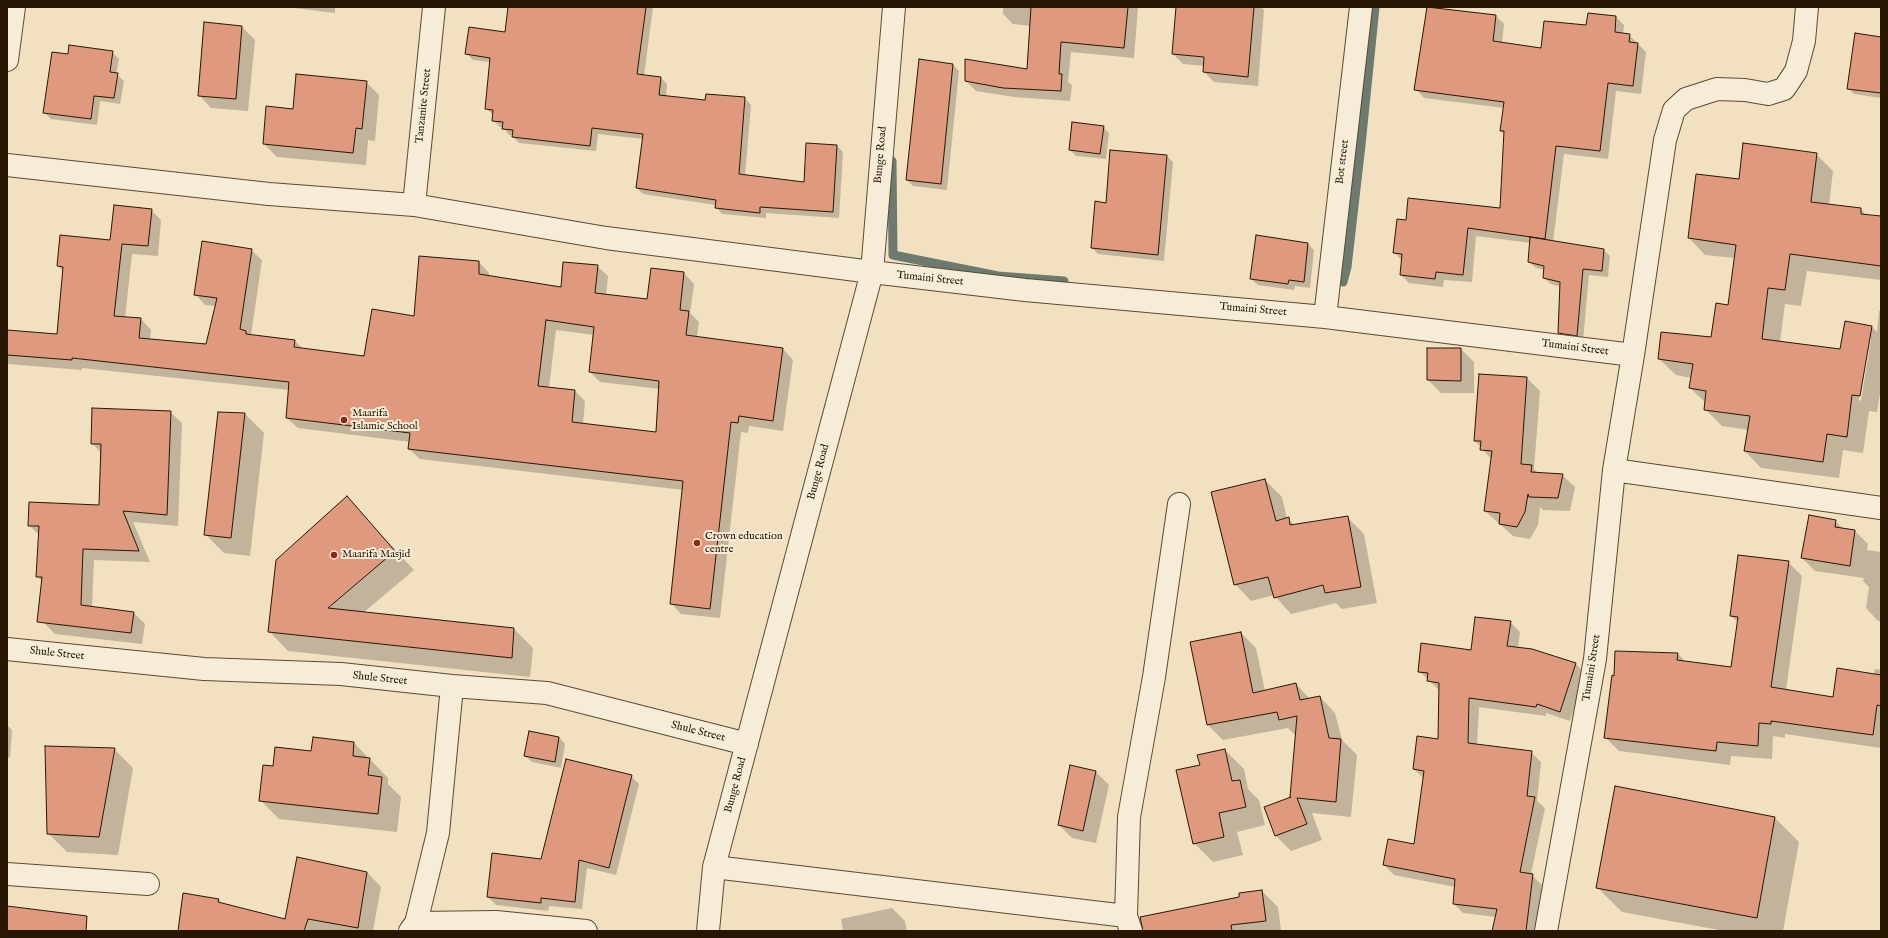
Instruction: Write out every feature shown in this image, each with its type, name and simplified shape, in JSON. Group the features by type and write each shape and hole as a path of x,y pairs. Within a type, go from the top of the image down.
{"street":[{"path":"7,60 14,7"},
{"name":"Tanzanite Street","path":"414,206 434,7"},
{"name":"Bunge Road","path":"708,931 714,867 872,272 894,7"},
{"name":"Bot street","path":"1325,317 1361,7"},
{"name":"Tumaini Street","path":"1546,931 1595,658 1614,470 1633,355 1665,140 1674,110 1686,99 1717,89 1745,90 1768,94 1784,90 1796,71 1804,41 1807,7"},
{"name":"Tumaini Street","path":"7,165 269,194 414,206 606,238 872,272 1033,291 1325,317 1633,355"},
{"path":"1614,470 1881,508"},
{"path":"714,867 1128,924 1129,817 1154,678 1179,504"},
{"name":"Shule Street","path":"7,649 204,669 340,674 452,686 547,693 747,744"},
{"path":"452,686 438,833 413,927 496,922 586,931"},
{"path":"7,874 148,884"}],"building":[{"path":"508,7 646,7 637,74 661,77 659,95 705,100 706,94 745,97 739,174 804,182 806,143 837,145 833,212 760,207 760,213 715,208 716,200 636,188 643,134 592,128 590,146 512,137 513,130 502,129 503,122 492,121 493,110 485,109 490,58 465,54 469,27 505,32"},
{"path":"1031,7 1128,7 1124,48 1061,42 1059,74 1062,74 1061,91 1003,88 965,81 965,59 1027,69"},
{"path":"1176,7 1254,7 1248,77 1203,72 1204,57 1172,54"},
{"path":"1427,7 1496,15 1493,41 1541,48 1544,21 1586,25 1588,13 1616,16 1615,32 1630,34 1629,42 1638,43 1633,86 1608,83 1600,151 1556,146 1545,239 1468,228 1463,275 1436,272 1435,279 1400,275 1402,254 1393,253 1397,219 1406,220 1408,198 1500,208 1504,131 1500,131 1504,102 1414,90"},
{"path":"204,22 242,26 236,99 198,96"},
{"path":"1855,33 1881,37 1881,93 1847,89"},
{"path":"69,45 113,51 110,72 118,73 114,98 94,96 91,119 43,113 52,52 68,54"},
{"path":"919,59 953,64 941,184 906,180"},
{"path":"296,74 367,81 362,129 356,128 353,153 263,144 266,106 293,109"},
{"path":"1072,122 1104,126 1100,154 1069,150"},
{"path":"1743,143 1817,153 1811,202 1861,208 1861,214 1881,216 1881,266 1790,254 1785,290 1768,288 1762,339 1840,349 1845,321 1872,326 1860,396 1852,395 1847,437 1827,434 1823,462 1744,451 1750,416 1704,410 1706,391 1689,388 1693,364 1658,359 1661,332 1711,337 1716,303 1728,305 1736,245 1688,238 1696,174 1739,179"},
{"path":"1110,150 1167,155 1158,255 1091,248 1095,201 1106,203"},
{"path":"114,205 152,209 148,246 122,244 114,316 141,318 139,338 206,344 217,298 194,295 202,241 252,249 240,329 246,331 246,334 295,340 294,347 364,356 372,309 414,316 419,256 479,261 479,274 561,287 563,262 598,265 595,293 647,299 651,268 684,272 680,310 689,311 686,335 783,348 773,421 739,416 738,423 731,422 710,609 670,604 683,481 408,449 410,433 286,418 289,382 72,358 72,360 7,355 7,330 57,334 63,267 57,266 60,235 110,240","holes":["546,320 594,327 589,372 659,381 656,432 572,422 575,390 538,386"]},
{"path":"1256,235 1308,243 1304,282 1289,280 1288,284 1250,279"},
{"path":"1530,237 1604,249 1602,271 1583,269 1577,336 1558,333 1560,282 1543,278 1544,266 1528,262"},
{"path":"1427,348 1461,348 1461,381 1427,380"},
{"path":"1479,374 1527,377 1521,464 1532,465 1531,472 1563,474 1558,498 1529,497 1528,494 1525,512 1517,527 1499,524 1500,513 1484,511 1492,451 1480,450 1481,441 1474,441"},
{"path":"92,408 171,411 167,515 123,511 139,551 83,549 81,605 134,612 131,633 37,622 42,577 36,577 39,526 28,526 29,502 99,505 101,444 91,444"},
{"path":"218,412 245,413 231,538 204,535"},
{"path":"1265,479 1276,521 1289,517 1290,525 1348,516 1361,587 1325,593 1323,585 1274,598 1268,577 1234,585 1211,492"},
{"path":"347,496 395,551 328,608 514,628 512,658 268,632 276,560"},
{"path":"1809,515 1836,520 1835,527 1855,530 1850,566 1801,558"},
{"path":"1738,555 1789,561 1771,687 1833,697 1837,668 1881,675 1881,706 1877,705 1873,735 1771,721 1771,724 1759,723 1758,746 1717,742 1716,751 1604,738 1612,675 1614,676 1615,651 1678,653 1677,660 1731,667 1738,617 1730,616"},
{"path":"1475,617 1511,621 1507,646 1532,649 1576,663 1560,712 1537,704 1536,707 1469,698 1468,743 1532,751 1527,796 1535,797 1520,872 1533,874 1526,931 1492,931 1497,909 1453,904 1455,879 1383,865 1388,839 1414,844 1424,771 1413,769 1417,736 1438,739 1439,683 1427,681 1428,673 1418,672 1421,643 1471,650"},
{"path":"1241,632 1253,693 1296,683 1300,700 1320,696 1329,738 1341,739 1336,802 1297,798 1307,824 1275,836 1264,807 1291,797 1297,716 1279,720 1277,712 1207,725 1190,642"},
{"path":"529,731 559,737 555,762 524,756"},
{"path":"313,737 354,742 353,756 370,758 368,775 382,777 378,814 259,801 263,765 273,766 275,747 311,751"},
{"path":"45,746 115,748 99,837 47,834"},
{"path":"1225,749 1232,781 1240,780 1246,807 1219,813 1224,837 1193,844 1176,770 1200,765 1197,755"},
{"path":"566,759 632,775 609,868 579,860 575,902 541,898 541,903 487,897 492,853 541,859"},
{"path":"1070,765 1096,771 1083,831 1058,825"},
{"path":"1615,786 1775,817 1757,918 1596,888"},
{"path":"297,857 367,872 358,928 308,919 304,931 178,931 183,893 219,899 218,902 285,919"},
{"path":"1262,890 1266,921 1231,925 1232,931 1143,931 1140,917 1239,897 1239,893"},
{"path":"7,906 87,916 86,931 7,931"}],"waterway":[{"path":"1343,282 1347,267 1375,7"},
{"path":"892,161 893,255 998,276 1064,281"}],"place":[{"name":"Maarifa Islamic School","path":"344,420"},
{"name":"Crown education centre","path":"697,543"},
{"name":"Maarifa Masjid","path":"334,555"}]}
